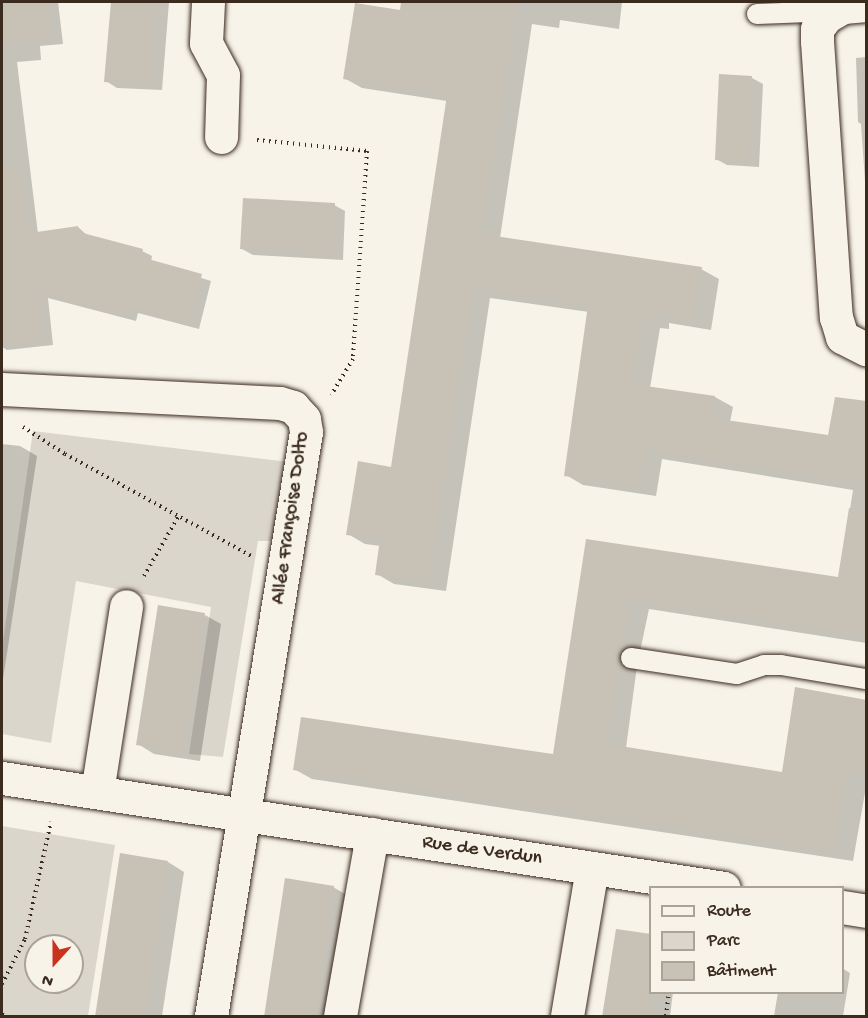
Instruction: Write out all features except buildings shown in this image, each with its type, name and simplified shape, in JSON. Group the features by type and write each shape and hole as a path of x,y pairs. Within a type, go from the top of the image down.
{"street":[{"path":"208,2 206,43 223,75 221,137"},
{"path":"867,4 835,11 817,29 836,317 842,337 867,349"},
{"name":"Allée Françoise Dolto","path":"3,389 280,403 293,407 304,419 306,432 286,561 242,815"},
{"path":"97,792 126,612"},
{"name":"Rue de Verdun","path":"2,778 711,886"},
{"path":"211,1017 242,815"},
{"path":"340,1017 372,834"},
{"path":"567,1017 592,868"},
{"path":"844,907 867,911"}],"lane":[{"path":"757,14 835,11"},
{"path":"632,658 737,674 764,665 781,665 867,679"}],"path":[{"path":"221,137 367,150 353,359"},
{"path":"3,389 14,416 27,432 259,560 286,561"},
{"path":"126,612 178,517"},
{"path":"2,984 25,939 57,786"},
{"path":"666,1017 669,994"}],"green space":[{"path":"33,431 289,462 276,541 258,541 223,757 189,754 211,607 76,581 51,743 2,734 2,649"},
{"path":"2,826 115,845 88,1016 2,1016"}]}
